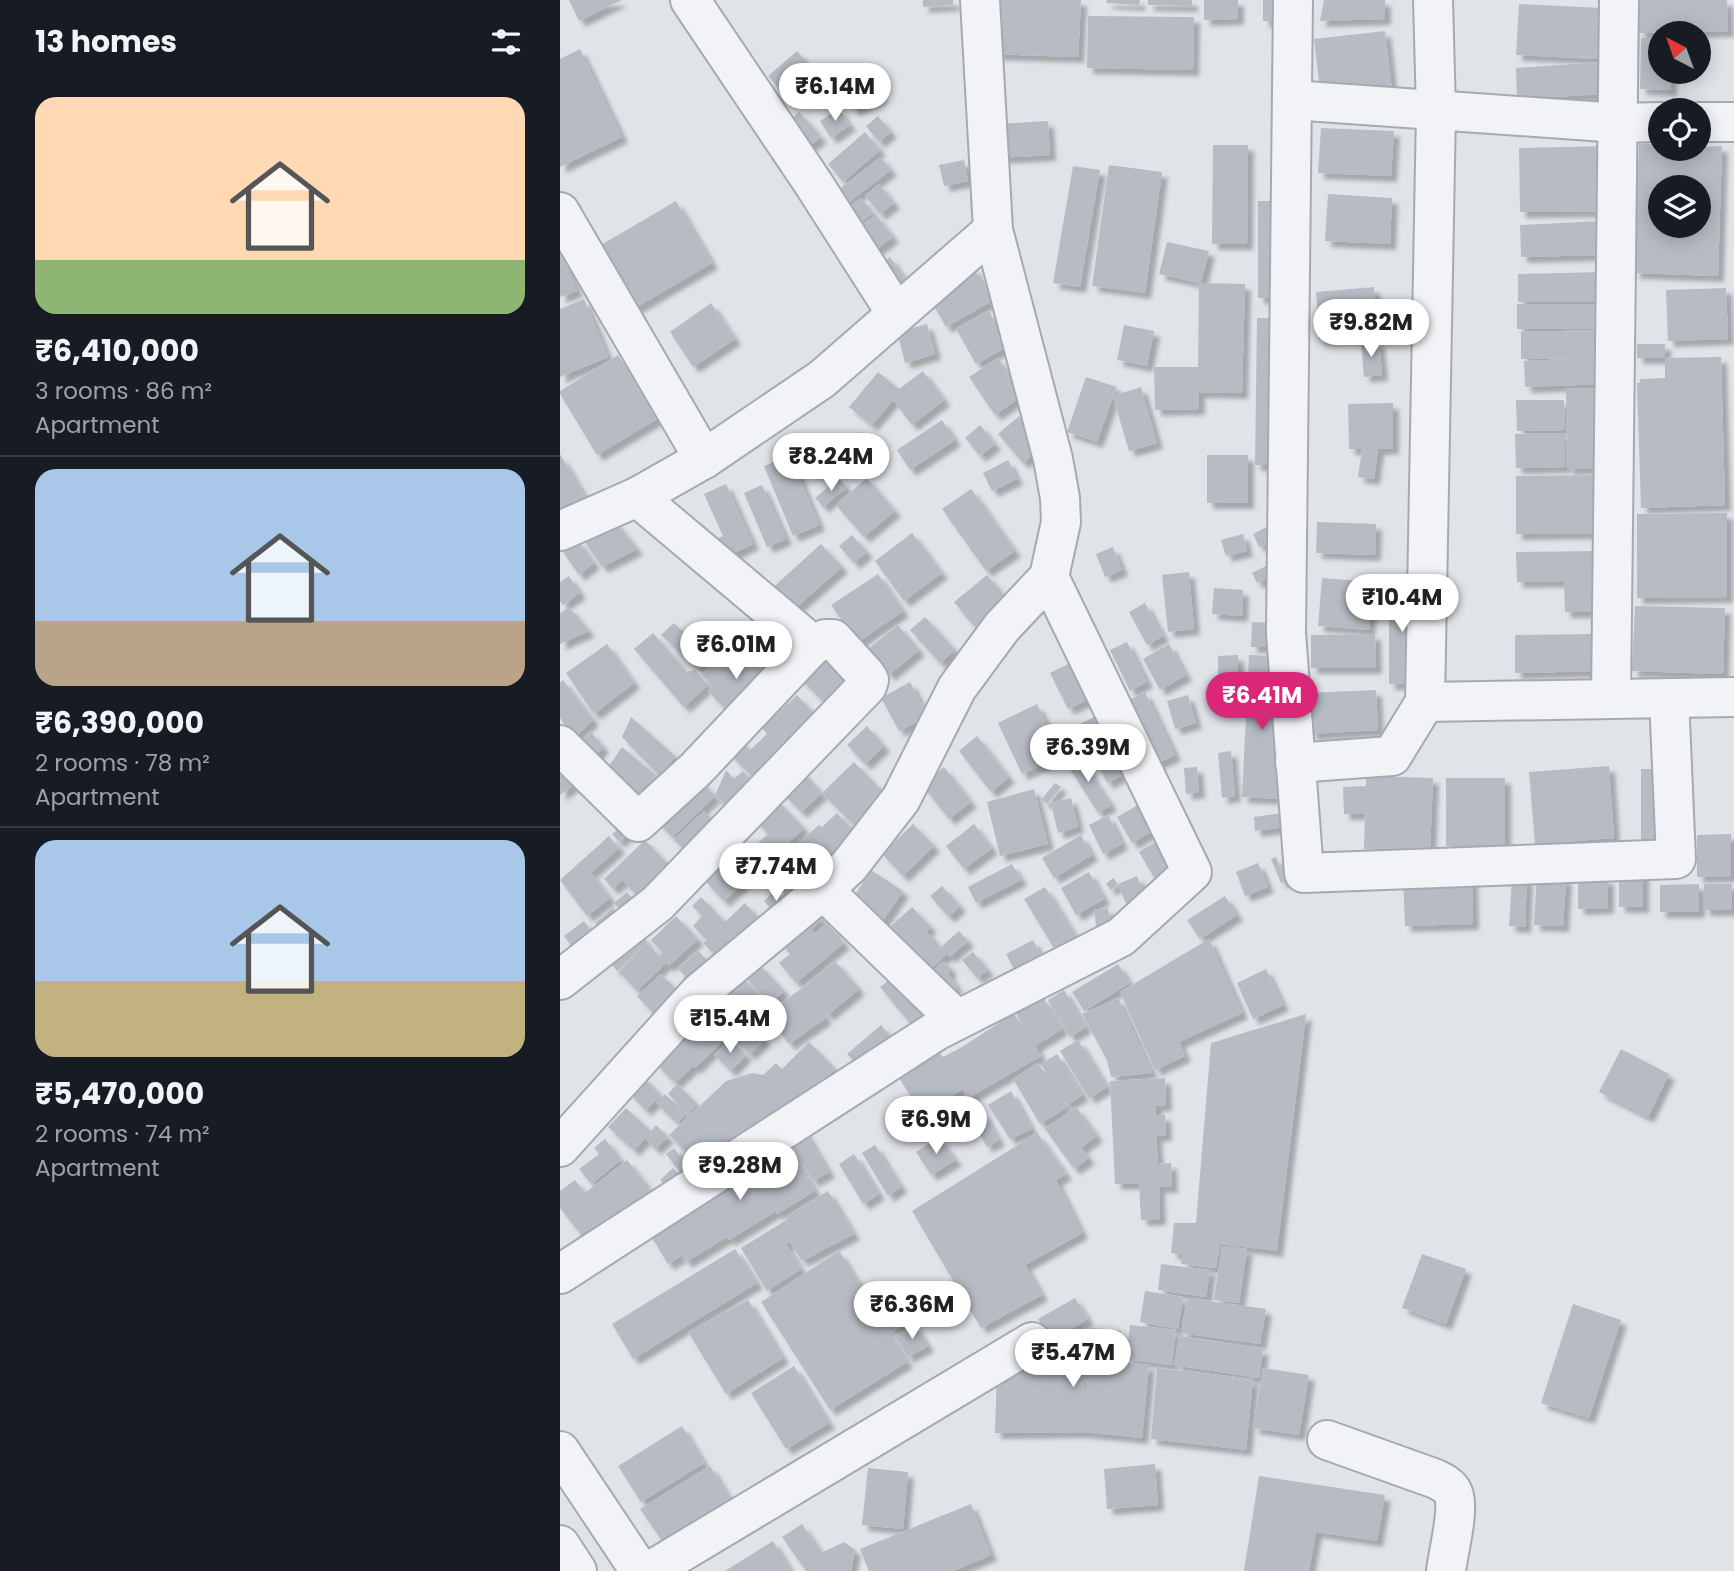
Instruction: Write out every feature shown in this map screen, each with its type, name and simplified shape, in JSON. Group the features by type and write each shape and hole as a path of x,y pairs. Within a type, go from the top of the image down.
{"street":[{"path":"690,0 813,183 896,313"},
{"path":"560,1147 699,993 849,866 901,799 957,688 1002,627 1049,577 1061,522 1060,498 1053,459 993,230 980,0"},
{"path":"1293,0 1286,633 1304,873 1676,859 1668,698"},
{"path":"1295,763 1392,756 1425,702 1436,110 1433,0"},
{"path":"1611,699 1619,0"},
{"path":"1292,100 1619,123 1648,122"},
{"path":"1711,122 1734,122"},
{"path":"560,212 704,459"},
{"path":"560,531 637,496 704,459 822,379 993,230"},
{"path":"637,496 813,646"},
{"path":"560,1274 936,1031 1121,937 1192,872 1049,577"},
{"path":"560,745 638,821 696,769 813,646 825,639 833,639 869,680 657,903 560,980"},
{"path":"1425,702 1734,697"},
{"path":"823,890 957,1020"},
{"path":"650,1571 1032,1342"},
{"path":"1327,1440 1446,1485 1453,1493 1454,1505 1446,1571"},
{"path":"560,1451 640,1571"},
{"path":"560,1545 577,1571"}],"building":[{"path":"569,0 622,0 579,21"},
{"path":"923,0 953,0 953,5 923,7"},
{"path":"990,0 1081,0 1078,57 988,54"},
{"path":"1107,0 1140,0 1139,5 1106,3"},
{"path":"1148,0 1192,0 1192,6 1148,5"},
{"path":"1204,0 1238,0 1238,19 1204,20"},
{"path":"1263,0 1290,0 1290,20 1263,21"},
{"path":"1324,0 1385,0 1385,19 1320,21"},
{"path":"1638,0 1727,0 1728,31 1712,31 1712,21 1648,21 1648,33 1639,33"},
{"path":"1519,4 1602,8 1599,59 1516,55"},
{"path":"1088,16 1194,17 1193,70 1087,68"},
{"path":"1385,31 1392,91 1321,99 1314,39"},
{"path":"1641,38 1648,38 1648,84 1671,84 1671,90 1640,89"},
{"path":"580,49 622,137 560,167 560,59"},
{"path":"797,51 817,74 788,99 768,76"},
{"path":"1602,62 1604,94 1517,99 1516,68"},
{"path":"867,66 881,97 853,110 839,79"},
{"path":"839,109 850,125 831,138 820,121"},
{"path":"799,112 821,137 807,148 786,123"},
{"path":"878,116 891,132 879,142 866,126"},
{"path":"1048,121 1050,155 999,158 997,124"},
{"path":"1321,128 1394,131 1391,176 1318,173"},
{"path":"865,132 880,150 843,182 828,164"},
{"path":"1639,144 1648,144 1648,161 1711,161 1711,147 1722,146 1718,276 1634,273"},
{"path":"1213,145 1248,145 1247,244 1212,244"},
{"path":"1609,146 1609,211 1520,212 1519,148"},
{"path":"881,157 891,170 844,206 834,193"},
{"path":"964,160 968,181 944,186 939,165"},
{"path":"1109,165 1162,172 1145,293 1092,286"},
{"path":"1073,166 1100,170 1080,287 1053,283"},
{"path":"879,184 894,203 880,214 865,196"},
{"path":"1328,194 1392,198 1390,244 1325,241"},
{"path":"861,198 873,213 858,224 846,209"},
{"path":"676,201 712,263 630,311 594,249"},
{"path":"1258,201 1280,201 1280,298 1258,298"},
{"path":"876,215 893,237 873,252 856,229"},
{"path":"1601,221 1602,255 1521,257 1520,225"},
{"path":"1167,242 1209,251 1201,283 1245,284 1242,393 1199,392 1199,409 1155,410 1154,367 1198,367 1199,283 1159,274"},
{"path":"560,249 577,291 560,297"},
{"path":"890,257 912,290 897,301 875,268"},
{"path":"973,267 992,301 946,327 927,294"},
{"path":"1604,272 1605,302 1518,302 1518,274"},
{"path":"1374,287 1376,314 1318,319 1316,292"},
{"path":"1726,288 1728,339 1668,341 1666,290"},
{"path":"584,299 608,357 560,377 560,309"},
{"path":"711,303 735,339 693,367 670,332"},
{"path":"1517,304 1603,304 1603,328 1517,329"},
{"path":"989,311 1008,346 976,364 956,329"},
{"path":"1257,318 1281,318 1279,465 1255,465"},
{"path":"1378,322 1379,336 1319,339 1318,325"},
{"path":"927,324 935,354 905,363 897,332"},
{"path":"1124,325 1154,331 1147,366 1117,360"},
{"path":"1603,330 1603,384 1525,387 1524,361 1594,358 1521,359 1521,332"},
{"path":"1379,341 1382,375 1364,377 1361,342"},
{"path":"1637,344 1665,344 1665,358 1637,358"},
{"path":"618,355 657,419 597,455 560,391"},
{"path":"1721,357 1725,505 1641,508 1637,383 1640,383 1640,379 1665,378 1665,358"},
{"path":"998,358 1023,395 995,415 969,377"},
{"path":"923,371 944,400 912,425 893,400 872,425 849,407 878,372 899,389"},
{"path":"1086,377 1117,387 1113,396 1141,387 1157,443 1129,451 1113,397 1097,442 1067,432"},
{"path":"1566,388 1601,388 1602,468 1567,469"},
{"path":"1516,400 1564,400 1565,430 1517,431"},
{"path":"1393,403 1393,448 1378,449 1374,479 1358,477 1362,449 1349,449 1348,404"},
{"path":"1019,416 1043,445 1023,463 998,434"},
{"path":"942,420 955,440 910,470 897,450"},
{"path":"980,425 995,444 980,456 965,438"},
{"path":"862,432 870,450 841,462 834,444"},
{"path":"1565,433 1565,467 1516,468 1515,434"},
{"path":"809,438 829,464 816,474 796,449"},
{"path":"560,454 588,502 560,519"},
{"path":"790,455 819,525 793,536 764,466"},
{"path":"1207,455 1248,455 1248,503 1207,503"},
{"path":"1008,460 1017,479 992,491 983,473"},
{"path":"1599,475 1599,533 1516,534 1516,476"},
{"path":"839,478 847,487 823,507 815,498"},
{"path":"867,478 895,511 864,537 836,505"},
{"path":"726,484 753,544 721,559 712,541 723,536 704,494"},
{"path":"762,485 786,539 767,547 744,493"},
{"path":"971,489 1015,551 986,571 942,509"},
{"path":"1727,513 1727,597 1637,598 1637,514"},
{"path":"614,520 637,549 602,567 582,538"},
{"path":"1317,522 1376,524 1375,555 1316,553"},
{"path":"1268,526 1274,540 1259,547 1253,534"},
{"path":"912,533 942,573 904,601 875,561"},
{"path":"1243,534 1247,551 1226,556 1221,540"},
{"path":"852,535 867,552 854,563 839,546"},
{"path":"577,540 594,563 579,575 561,549"},
{"path":"821,544 842,567 790,613 770,590"},
{"path":"1113,547 1122,570 1105,577 1096,554"},
{"path":"1600,551 1600,612 1565,612 1564,581 1517,582 1516,552"},
{"path":"1276,561 1281,570 1257,583 1252,573"},
{"path":"1189,572 1194,629 1168,632 1162,575"},
{"path":"878,574 903,611 857,643 831,605"},
{"path":"987,575 1011,603 977,630 954,602"},
{"path":"569,576 580,593 563,605 560,601 560,582"},
{"path":"1322,578 1373,582 1369,630 1318,626"},
{"path":"1389,585 1414,585 1414,684 1389,684"},
{"path":"1214,588 1243,590 1242,616 1212,614"},
{"path":"1145,603 1163,636 1147,645 1129,612"},
{"path":"1635,606 1725,608 1723,674 1632,671"},
{"path":"569,607 589,631 560,644 560,613"},
{"path":"925,617 955,650 940,663 910,630"},
{"path":"1252,622 1278,623 1277,647 1251,647"},
{"path":"674,623 710,659 697,669 661,635"},
{"path":"898,625 919,650 889,675 868,649"},
{"path":"653,633 686,672 695,670 708,685 684,707 634,649"},
{"path":"1375,634 1376,668 1311,668 1311,635"},
{"path":"1599,634 1599,671 1515,673 1515,635"},
{"path":"1127,642 1147,682 1130,691 1110,650"},
{"path":"607,644 634,683 594,714 566,673"},
{"path":"1169,644 1186,675 1160,690 1143,659"},
{"path":"822,647 860,687 833,712 795,673"},
{"path":"747,650 772,677 731,715 708,691 713,687 702,675 717,661 722,665 734,654 738,658"},
{"path":"1238,655 1238,702 1218,702 1218,656"},
{"path":"1249,655 1274,656 1282,799 1242,797"},
{"path":"1080,658 1098,695 1068,709 1050,673"},
{"path":"563,680 593,720 574,738 560,718 560,683"},
{"path":"910,682 928,716 899,731 881,698"},
{"path":"1376,690 1378,730 1310,734 1308,693"},
{"path":"1145,692 1175,755 1154,765 1125,702"},
{"path":"797,695 827,727 763,788 726,750 738,738 750,750 767,734 762,728"},
{"path":"1188,695 1196,723 1175,729 1167,701"},
{"path":"1037,704 1061,756 1022,774 998,723"},
{"path":"1106,711 1135,769 1107,783 1078,725"},
{"path":"631,717 675,756 660,776 622,737"},
{"path":"867,726 884,746 865,764 847,745"},
{"path":"590,731 603,747 591,761 577,746"},
{"path":"977,736 1009,777 991,792 959,751"},
{"path":"622,747 667,785 649,804 609,766"},
{"path":"1231,751 1235,796 1222,798 1218,753"},
{"path":"1078,755 1111,805 1098,813 1066,763"},
{"path":"854,762 890,799 858,829 822,793"},
{"path":"576,764 585,776 560,795 560,776"},
{"path":"1609,766 1614,838 1535,844 1529,772"},
{"path":"944,767 971,802 949,819 922,785"},
{"path":"1197,767 1199,792 1186,794 1184,768"},
{"path":"800,769 822,793 801,812 779,789"},
{"path":"1641,769 1668,769 1668,844 1641,844"},
{"path":"726,770 734,779 743,771 761,789 736,813 715,796"},
{"path":"697,776 715,796 672,837 654,818"},
{"path":"1366,776 1433,778 1430,852 1364,849 1365,814 1344,814 1343,787 1366,786"},
{"path":"1446,778 1505,778 1505,846 1446,846"},
{"path":"1055,783 1061,787 1047,804 1041,800"},
{"path":"1034,789 1048,844 1000,856 987,802"},
{"path":"1071,798 1078,827 1058,833 1051,803"},
{"path":"776,799 804,828 751,878 737,863 768,834 755,820"},
{"path":"1143,802 1158,828 1132,843 1117,817"},
{"path":"704,811 718,825 688,854 674,840"},
{"path":"837,813 857,834 797,906 777,886 790,873 784,866 799,852 794,847"},
{"path":"1282,813 1284,827 1255,831 1254,817"},
{"path":"1108,815 1122,844 1103,854 1089,825"},
{"path":"629,820 636,827 619,842 612,834"},
{"path":"913,824 934,846 903,876 882,854"},
{"path":"974,824 992,848 964,869 946,846"},
{"path":"1731,834 1731,876 1697,877 1697,835"},
{"path":"1081,835 1092,855 1054,878 1042,858"},
{"path":"609,836 619,848 592,872 586,866 610,898 587,916 560,880"},
{"path":"1162,838 1182,872 1159,886 1139,852"},
{"path":"645,840 668,864 670,862 680,875 647,906 622,880 613,889 604,879"},
{"path":"1276,857 1286,881 1281,883 1271,859"},
{"path":"725,862 744,882 724,901 705,881"},
{"path":"1258,863 1268,887 1245,896 1236,872"},
{"path":"1012,864 1021,880 976,903 968,887"},
{"path":"1619,869 1643,869 1643,907 1619,907"},
{"path":"871,870 903,891 879,927 847,907"},
{"path":"1537,871 1566,879 1563,926 1534,925"},
{"path":"1089,872 1104,899 1076,915 1061,888"},
{"path":"1472,875 1473,924 1405,926 1403,877"},
{"path":"1137,876 1149,906 1130,914 1118,884"},
{"path":"1512,877 1527,878 1525,927 1509,926"},
{"path":"1113,878 1118,884 1111,890 1106,884"},
{"path":"1608,878 1608,908 1578,909 1578,879"},
{"path":"1699,884 1699,912 1660,912 1660,885"},
{"path":"1704,884 1732,884 1732,910 1704,910"},
{"path":"942,886 960,906 949,917 930,896"},
{"path":"1045,887 1079,942 1058,955 1024,899"},
{"path":"775,890 789,905 777,916 764,901"},
{"path":"627,892 642,909 629,920 614,903"},
{"path":"1225,896 1237,915 1200,939 1187,920"},
{"path":"701,897 725,922 745,903 765,925 718,959 703,943 707,940 693,926 702,916 692,906"},
{"path":"912,907 931,927 926,931 941,947 959,931 968,941 950,957 947,954 921,978 881,935"},
{"path":"613,908 625,921 607,936 595,923"},
{"path":"813,908 822,920 811,929 815,934 827,923 844,943 796,983 779,963 790,954 775,936"},
{"path":"1108,908 1112,937 1098,940 1094,910"},
{"path":"676,916 698,939 669,966 666,963 637,991 619,972 649,945 659,956 662,952 651,940"},
{"path":"584,921 596,937 576,952 564,936"},
{"path":"642,936 648,942 617,971 612,965"},
{"path":"1209,939 1242,1013 1179,1042 1185,1056 1155,1070 1120,992"},
{"path":"1033,940 1041,955 1014,969 1006,954"},
{"path":"698,951 715,968 696,987 678,969"},
{"path":"973,952 988,970 977,978 962,960"},
{"path":"835,961 859,989 828,1015 807,991 826,1018 789,1044 767,1013"},
{"path":"944,961 951,969 948,973 957,987 950,992 933,971"},
{"path":"759,964 784,991 771,1004 745,977"},
{"path":"1118,964 1130,983 1084,1011 1072,992"},
{"path":"903,969 942,1015 919,1034 880,987"},
{"path":"1266,969 1283,1005 1253,1019 1237,983"},
{"path":"735,970 766,1003 752,1016 721,983"},
{"path":"661,974 683,997 660,1020 637,996"},
{"path":"1064,990 1086,1027 1070,1037 1048,1000"},
{"path":"727,997 742,1012 730,1024 715,1009"},
{"path":"1043,997 1062,1029 1035,1046 1041,1056 968,1098 963,1089 943,1101 941,1097 919,1110 898,1076 940,1053 943,1057 962,1047 1014,1013 1024,1029 1016,1013"},
{"path":"1118,998 1152,1073 1111,1077 1107,1060 1082,1014"},
{"path":"712,1012 732,1032 695,1068 693,1066 675,1083 656,1064 667,1057"},
{"path":"1306,1014 1277,1251 1220,1244 1216,1268 1181,1264 1183,1255 1171,1253 1174,1223 1196,1223 1211,1043"},
{"path":"748,1022 765,1040 750,1054 732,1037"},
{"path":"881,1025 897,1045 864,1074 847,1054"},
{"path":"730,1039 746,1055 731,1071 714,1055"},
{"path":"1078,1040 1107,1087 1089,1098 1060,1051"},
{"path":"809,1042 835,1069 795,1108 714,1165 695,1145 687,1153 669,1135 726,1081 752,1073 763,1075 776,1063 782,1069"},
{"path":"1621,1049 1669,1074 1648,1117 1599,1092"},
{"path":"1057,1054 1083,1095 1066,1105 1041,1064"},
{"path":"1038,1063 1066,1108 1040,1124 1013,1079"},
{"path":"643,1076 661,1096 645,1110 628,1091"},
{"path":"1165,1078 1166,1105 1155,1106 1156,1115 1165,1115 1166,1135 1156,1136 1158,1164 1171,1163 1172,1187 1159,1187 1160,1219 1141,1220 1139,1183 1115,1184 1110,1081"},
{"path":"677,1084 697,1104 688,1114 668,1094"},
{"path":"1011,1091 1032,1129 1010,1139 988,1105"},
{"path":"665,1094 686,1114 677,1123 656,1103"},
{"path":"1076,1107 1097,1136 1081,1148 1089,1158 1074,1169 1045,1129"},
{"path":"626,1108 651,1131 656,1125 668,1137 655,1149 645,1138 634,1150 608,1127"},
{"path":"983,1112 999,1140 987,1147 972,1120"},
{"path":"802,1126 829,1172 813,1181 785,1136"},
{"path":"1037,1133 1066,1174 1056,1180 1082,1233 1025,1265 1042,1295 981,1328 912,1211"},
{"path":"939,1138 956,1160 931,1175 916,1152"},
{"path":"605,1139 621,1160 591,1184 579,1169 599,1154 594,1148"},
{"path":"784,1139 815,1191 729,1240 727,1237 686,1262 662,1223"},
{"path":"875,1145 901,1187 888,1196 862,1153"},
{"path":"674,1148 695,1177 688,1183 666,1154"},
{"path":"854,1154 879,1194 863,1204 839,1164"},
{"path":"627,1160 654,1195 589,1245 560,1208 560,1191 575,1180 585,1193"},
{"path":"673,1168 688,1183 675,1195 660,1180"},
{"path":"828,1191 854,1234 802,1261 790,1242 786,1244 801,1269 767,1291 741,1248"},
{"path":"658,1219 681,1256 668,1264 645,1226"},
{"path":"1222,1246 1247,1249 1239,1303 1214,1300"},
{"path":"735,1249 757,1283 633,1359 612,1324"},
{"path":"839,1251 907,1362 830,1410 761,1302"},
{"path":"1422,1254 1466,1269 1446,1324 1402,1308"},
{"path":"1161,1264 1210,1270 1206,1297 1158,1290"},
{"path":"1145,1291 1183,1297 1178,1329 1140,1322"},
{"path":"906,1296 918,1316 891,1332 879,1313"},
{"path":"1075,1298 1088,1319 1050,1341 1038,1319"},
{"path":"1187,1298 1266,1309 1260,1344 1181,1333"},
{"path":"748,1300 783,1358 726,1394 688,1332"},
{"path":"1573,1304 1621,1320 1589,1418 1541,1403"},
{"path":"915,1325 928,1346 908,1357 895,1337"},
{"path":"1130,1325 1176,1330 1172,1365 1126,1359"},
{"path":"1088,1328 1083,1420 1092,1328 1121,1331 1118,1362 1149,1365 1142,1438 1082,1432 995,1433 997,1369"},
{"path":"1179,1336 1263,1349 1259,1378 1174,1365"},
{"path":"794,1366 829,1423 786,1449 751,1393"},
{"path":"1157,1368 1253,1379 1246,1450 1151,1439"},
{"path":"1263,1368 1309,1375 1299,1435 1253,1428"},
{"path":"682,1426 704,1463 641,1502 618,1466"},
{"path":"1155,1464 1158,1505 1107,1509 1104,1469"},
{"path":"710,1466 735,1507 667,1548 640,1509"},
{"path":"868,1468 908,1472 903,1529 862,1525"},
{"path":"1259,1476 1385,1495 1377,1541 1316,1532 1309,1571 1244,1571"},
{"path":"971,1504 991,1555 953,1571 869,1571 860,1549"},
{"path":"802,1524 821,1553 844,1542 855,1550 851,1571 806,1571 782,1537"},
{"path":"773,1541 791,1571 725,1571"}]}
